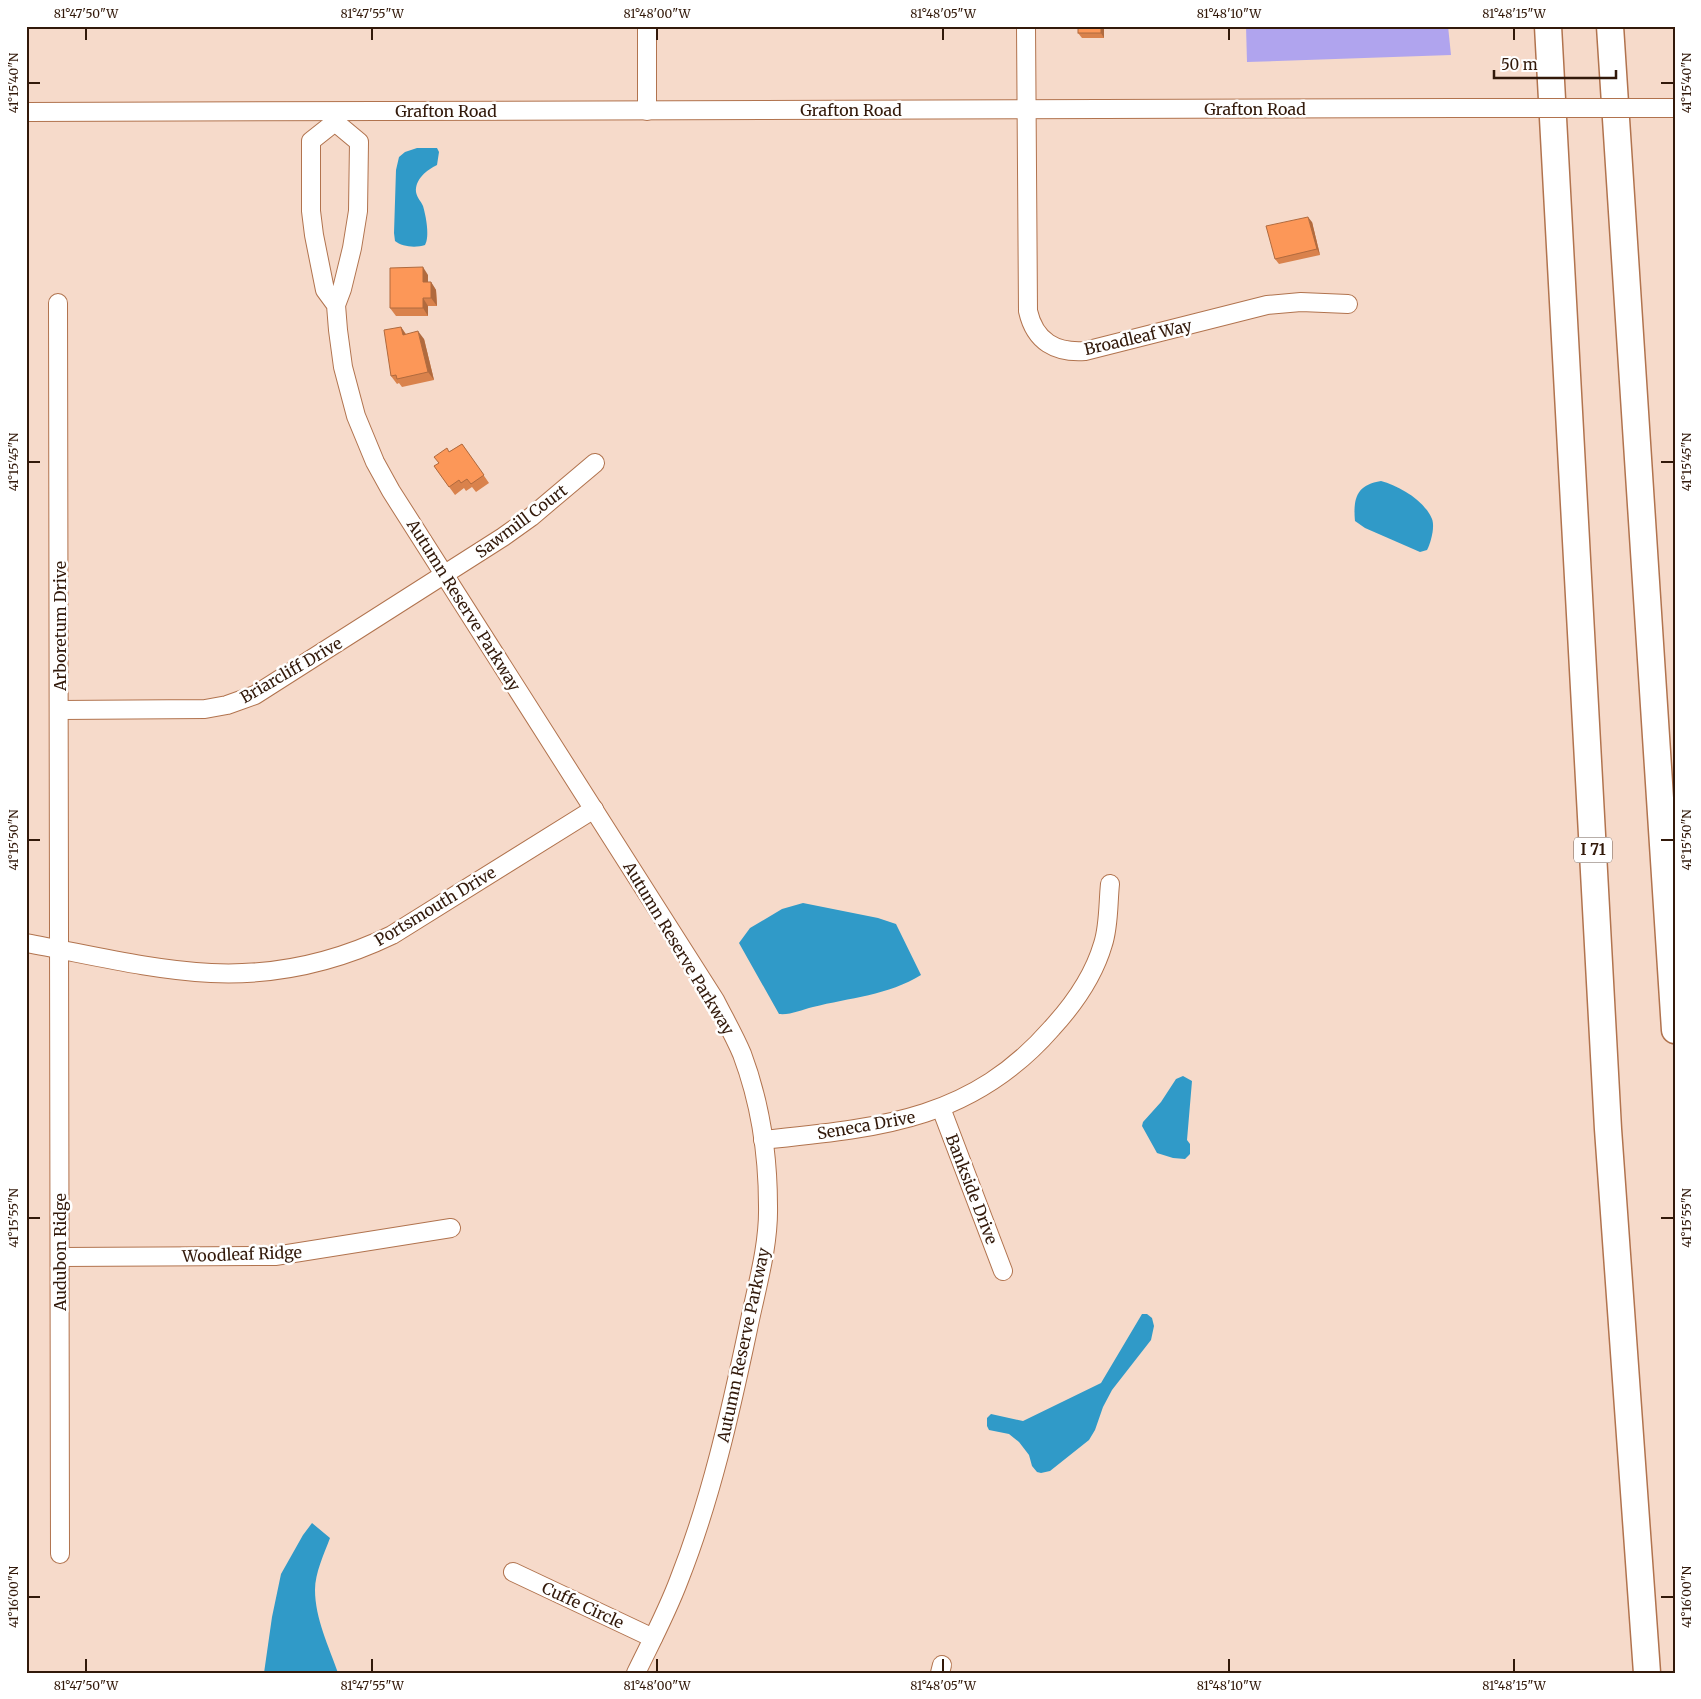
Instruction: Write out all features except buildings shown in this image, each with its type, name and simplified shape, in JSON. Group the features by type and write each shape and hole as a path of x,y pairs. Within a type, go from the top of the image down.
{"highway":[{"name":"I 71","path":"1548,26 1608,1119 1647,1673"},
{"path":"1610,26 1675,1030"}],"street":[{"path":"647,26 647,111"},
{"name":"Broadleaf Way","path":"1026,26 1028,312 1034,327 1053,347 1061,350 1085,351 1276,304 1301,302 1348,304"},
{"name":"Grafton Road","path":"26,112 335,117 647,111 1675,108"},
{"name":"Autumn Reserve Parkway","path":"336,305 325,290 319,264 314,236 311,188 311,141 335,117 359,142 355,229 342,289 336,305 343,367 350,398 362,433 386,483 710,993 741,1052 757,1108 763,1140 768,1188 767,1231 733,1402 714,1477 698,1527 678,1582 636,1673"},
{"name":"Arboretum Drive","path":"58,303 60,950"},
{"name":"Sawmill Court","path":"445,575 531,517 595,463"},
{"name":"Briarcliff Drive","path":"60,710 190,710 215,708 240,701 266,688 445,575"},
{"name":"Portsmouth Drive","path":"26,943 166,969 211,973 249,973 280,970 325,961 358,950 392,935 594,809"},
{"name":"Seneca Drive","path":"763,1140 878,1126 918,1116 941,1108 977,1091 1031,1052 1061,1019 1087,980 1104,944 1110,884"},
{"name":"Audubon Ridge","path":"60,950 60,1554"},
{"name":"Bankside Drive","path":"941,1108 1003,1271"},
{"name":"Woodleaf Ridge","path":"60,1257 275,1256 452,1228"},
{"name":"Cuffe Circle","path":"513,1572 653,1638"}],"shaded area":[{"path":"1246,26 1448,26 1451,55 1247,62"}],"water":[{"path":"417,148 437,148 439,152 437,165 422,175 417,183 416,192 423,206 427,237 425,245 413,247 401,245 395,241 396,170 399,157 405,152"},
{"path":"1381,481 1395,486 1410,495 1428,512 1433,526 1427,550 1420,552 1365,528 1355,521 1355,506 1358,494 1366,486"},
{"path":"803,903 878,918 896,924 921,975 909,982 882,992 792,1013 779,1014 739,943 750,928 782,909"},
{"path":"1183,1076 1192,1081 1187,1140 1190,1144 1190,1154 1185,1159 1173,1158 1157,1153 1142,1126 1143,1122 1161,1102 1176,1079"},
{"path":"1142,1314 1147,1314 1152,1318 1154,1326 1151,1340 1112,1390 1089,1440 1050,1471 1037,1472 1032,1466 1029,1455 1019,1442 1009,1434 989,1430 987,1418 991,1414 1023,1421 1101,1383"},
{"path":"312,1523 330,1538 316,1577 315,1590 317,1611 338,1673 264,1673 272,1617 281,1574"}]}
